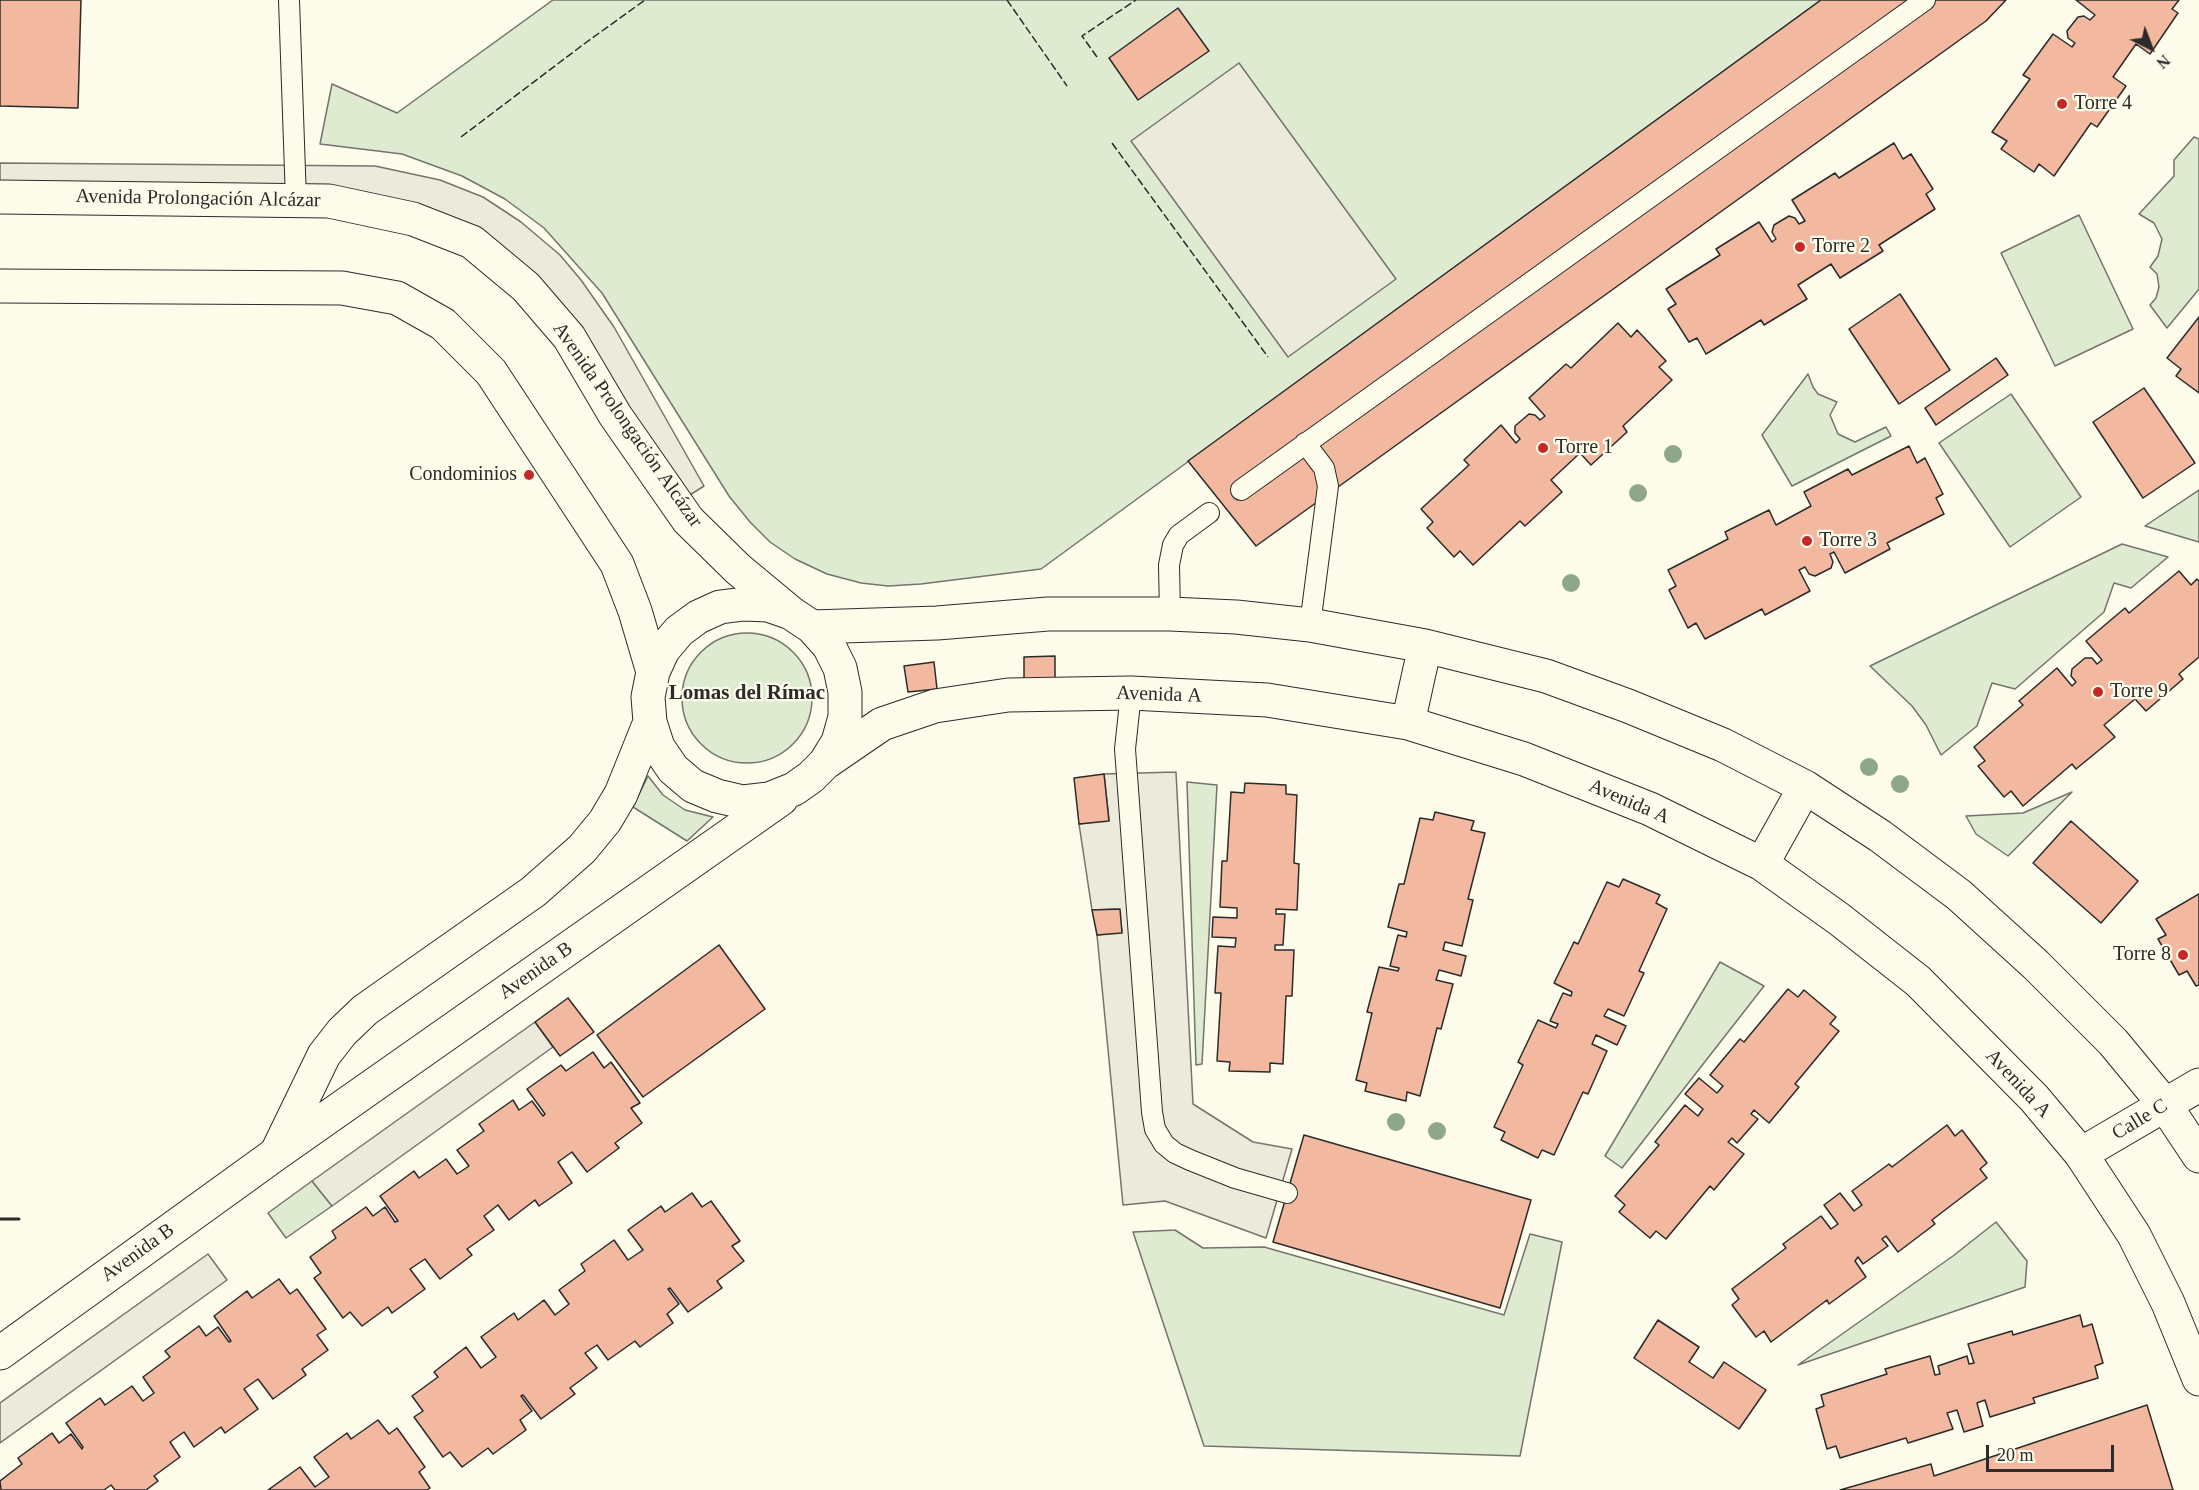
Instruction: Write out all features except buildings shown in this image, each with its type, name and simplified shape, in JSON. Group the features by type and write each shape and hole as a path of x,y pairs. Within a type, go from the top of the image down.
{"main road":[{"name":"Avenida Prolongación Alcázar","path":"0,197 329,201 414,219 472,242 526,287 569,337 615,415 688,520 738,569 802,620"},
{"path":"0,286 342,288 397,298 443,324 490,372 617,564 635,611 653,672"},
{"path":"802,620 829,646 840,668 845,692 843,725 838,742 825,762 811,777 794,789 769,799 743,801 717,796 693,786 673,769 658,747 650,722 648,697 653,672 663,650 679,631 698,617 720,607 744,604 760,605 802,620 937,623 1001,616 1048,614 1170,614 1236,617 1310,625 1425,646 1546,676 1628,706 1723,745 1804,788 1880,836 1959,895 2036,965 2113,1042 2165,1105 2199,1156"},
{"path":"1408,723 1425,646"},
{"name":"Avenida A","path":"825,762 882,724 935,706 1008,694 1131,693 1267,700 1408,723 1524,759 1650,809 1762,864 1839,919 1918,981 2034,1098 2081,1154 2134,1235 2168,1303 2199,1379"},
{"name":"Avenida B","path":"277,1153 324,1055 342,1032 365,1010 533,892 582,849 605,821 621,794 650,722"},
{"path":"1762,864 1804,788"},
{"name":"Avenida B","path":"0,1353 277,1153 794,789"},
{"name":"Calle C","path":"2081,1154 2199,1085"}],"lane":[{"path":"289,0 296,200"},
{"path":"1241,490 1924,0"},
{"path":"1305,443 1324,468 1328,486 1310,625"},
{"path":"1170,614 1169,565 1173,545 1179,535 1209,513"},
{"path":"1131,693 1125,748 1155,1129 1164,1144 1175,1153 1235,1178 1287,1193"}],"green space":[{"path":"553,0 1821,0 1041,569 888,586 861,583 827,574 795,559 770,542 750,522 729,496 602,293 544,228 505,199 462,176 402,154 320,144 332,84 397,113"},
{"path":"2194,137 2199,139 2199,289 2167,328 2150,305 2156,298 2159,287 2157,274 2150,267 2158,256 2162,239 2154,223 2139,214 2174,176 2174,160"},
{"path":"2079,215 2133,329 2055,366 2001,253"},
{"path":"1808,374 1818,394 1837,402 1830,415 1838,434 1855,442 1886,427 1891,436 1792,486 1762,435"},
{"path":"2011,394 2081,497 2010,547 1939,443"},
{"path":"2199,490 2199,542 2145,526"},
{"path":"2122,544 2168,557 2131,588 2114,583 2104,612 2015,689 1992,683 1977,726 1941,755 1926,725 1912,706 1870,666"},
{"path":"747,633 772,638 793,652 807,673 812,698 807,723 793,744 772,758 747,763 722,758 701,744 687,723 682,698 687,673 701,652 722,638"},
{"path":"648,776 663,795 685,810 713,817 687,841 633,807"},
{"path":"1187,782 1217,785 1202,1064 1196,1065"},
{"path":"2072,792 2008,856 1976,834 1966,816 2023,813"},
{"path":"1720,962 1764,986 1622,1168 1605,1156"},
{"path":"312,1181 332,1206 286,1238 268,1213"},
{"path":"1996,1222 2027,1261 2025,1287 1798,1365 1953,1256"},
{"path":"1175,1230 1203,1248 1264,1247 1504,1315 1530,1234 1562,1242 1520,1456 1204,1446 1133,1232"}],"shaded area":[{"path":"1239,63 1396,279 1288,357 1131,141"},
{"path":"0,163 375,166 440,180 483,197 521,222 560,255 581,280 614,327 704,486 682,500 468,225 0,188"},
{"path":"1176,772 1193,1104 1253,1142 1292,1149 1266,1238 1165,1201 1123,1205 1097,935 1122,932 1119,909 1092,910 1079,824 1109,820 1104,774"},
{"path":"535,1022 553,1047 332,1206 312,1181"},
{"path":"208,1254 227,1280 0,1443 0,1403"}],"fence":[{"path":"461,137 645,0"},
{"path":"1007,0 1067,86"},
{"path":"1097,57 1082,36 1136,0"},
{"path":"1112,143 1268,357"}],"wall":[{"path":"0,1219 19,1219"}],"place":[{"name":"Torre 4","path":"2062,104"},
{"name":"Torre 2","path":"1800,247"},
{"name":"Torre 1","path":"1543,448"},
{"name":"Condominios","path":"529,475"},
{"name":"Torre 3","path":"1807,541"},
{"name":"Torre 9","path":"2098,692"},
{"name":"Torre 8","path":"2183,955"}],"district":[{"name":"Lomas del Rímac","path":"747,694"}]}
